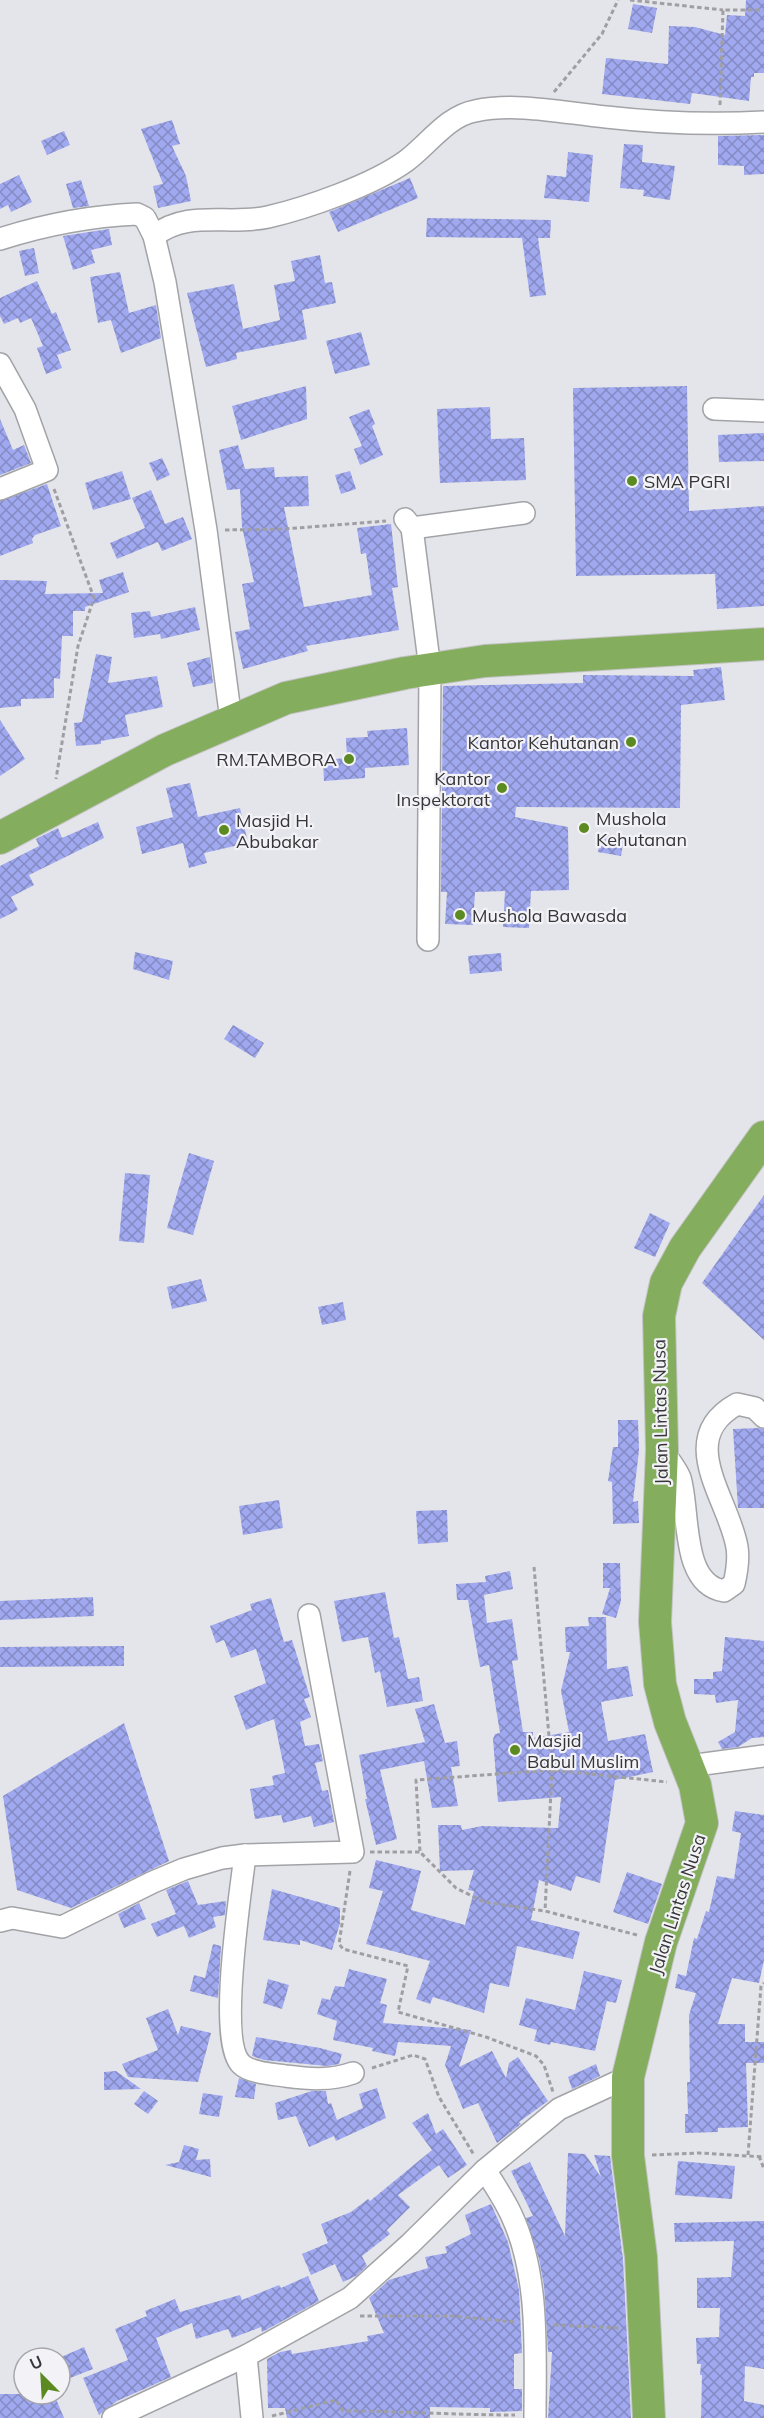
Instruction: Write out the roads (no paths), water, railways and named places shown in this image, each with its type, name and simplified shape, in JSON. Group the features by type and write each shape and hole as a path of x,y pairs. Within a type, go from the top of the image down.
{"highway":[{"path":"0,838 165,750 285,698 430,669 485,661 764,644"},
{"name":"Jalan Lintas Nusa","path":"648,2418 646,2328 641,2257 628,2156 628,2077 662,1942 700,1836 702,1811 692,1775 670,1722 660,1684 655,1622 662,1450 659,1316 666,1283 685,1248 764,1137"}],"street":[{"path":"154,236 163,228 185,221 267,217 373,180 405,161 462,114 500,109 540,110 647,121 719,124 764,122"},
{"path":"0,239 59,223 137,214 145,218 154,236 165,282 206,530 231,720"},
{"path":"0,364 25,409 47,470 0,489"},
{"path":"714,409 764,411"},
{"path":"428,940 430,669 408,524 524,513"},
{"path":"662,1450 679,1476 689,1542 697,1571 714,1589 724,1591 734,1584 738,1565 737,1545 709,1466 711,1428 723,1412 737,1404 755,1408 764,1417"},
{"path":"0,1921 12,1918 62,1927 124,1895 184,1869 245,1855 353,1852 309,1615"},
{"path":"692,1775 764,1756"},
{"path":"245,1855 230,1991 231,2029 237,2058 245,2066 270,2074 319,2080 353,2073"},
{"path":"113,2418 246,2356 350,2298 410,2244 485,2170 559,2109 628,2077"},
{"path":"485,2170 512,2215 528,2266 534,2324 535,2417"},
{"path":"246,2356 252,2418"}],"place":[{"name":"SMA PGRI","path":"632,481"},
{"name":"Kantor Kehutanan","path":"631,742"},
{"name":"RM.TAMBORA","path":"349,759"},
{"name":"Kantor Inspektorat","path":"502,788"},
{"name":"Mushola Kehutanan","path":"584,828"},
{"name":"Masjid H. Abubakar","path":"224,830"},
{"name":"Mushola Bawasda","path":"460,915"},
{"name":"Masjid Babul Muslim","path":"515,1750"}]}
